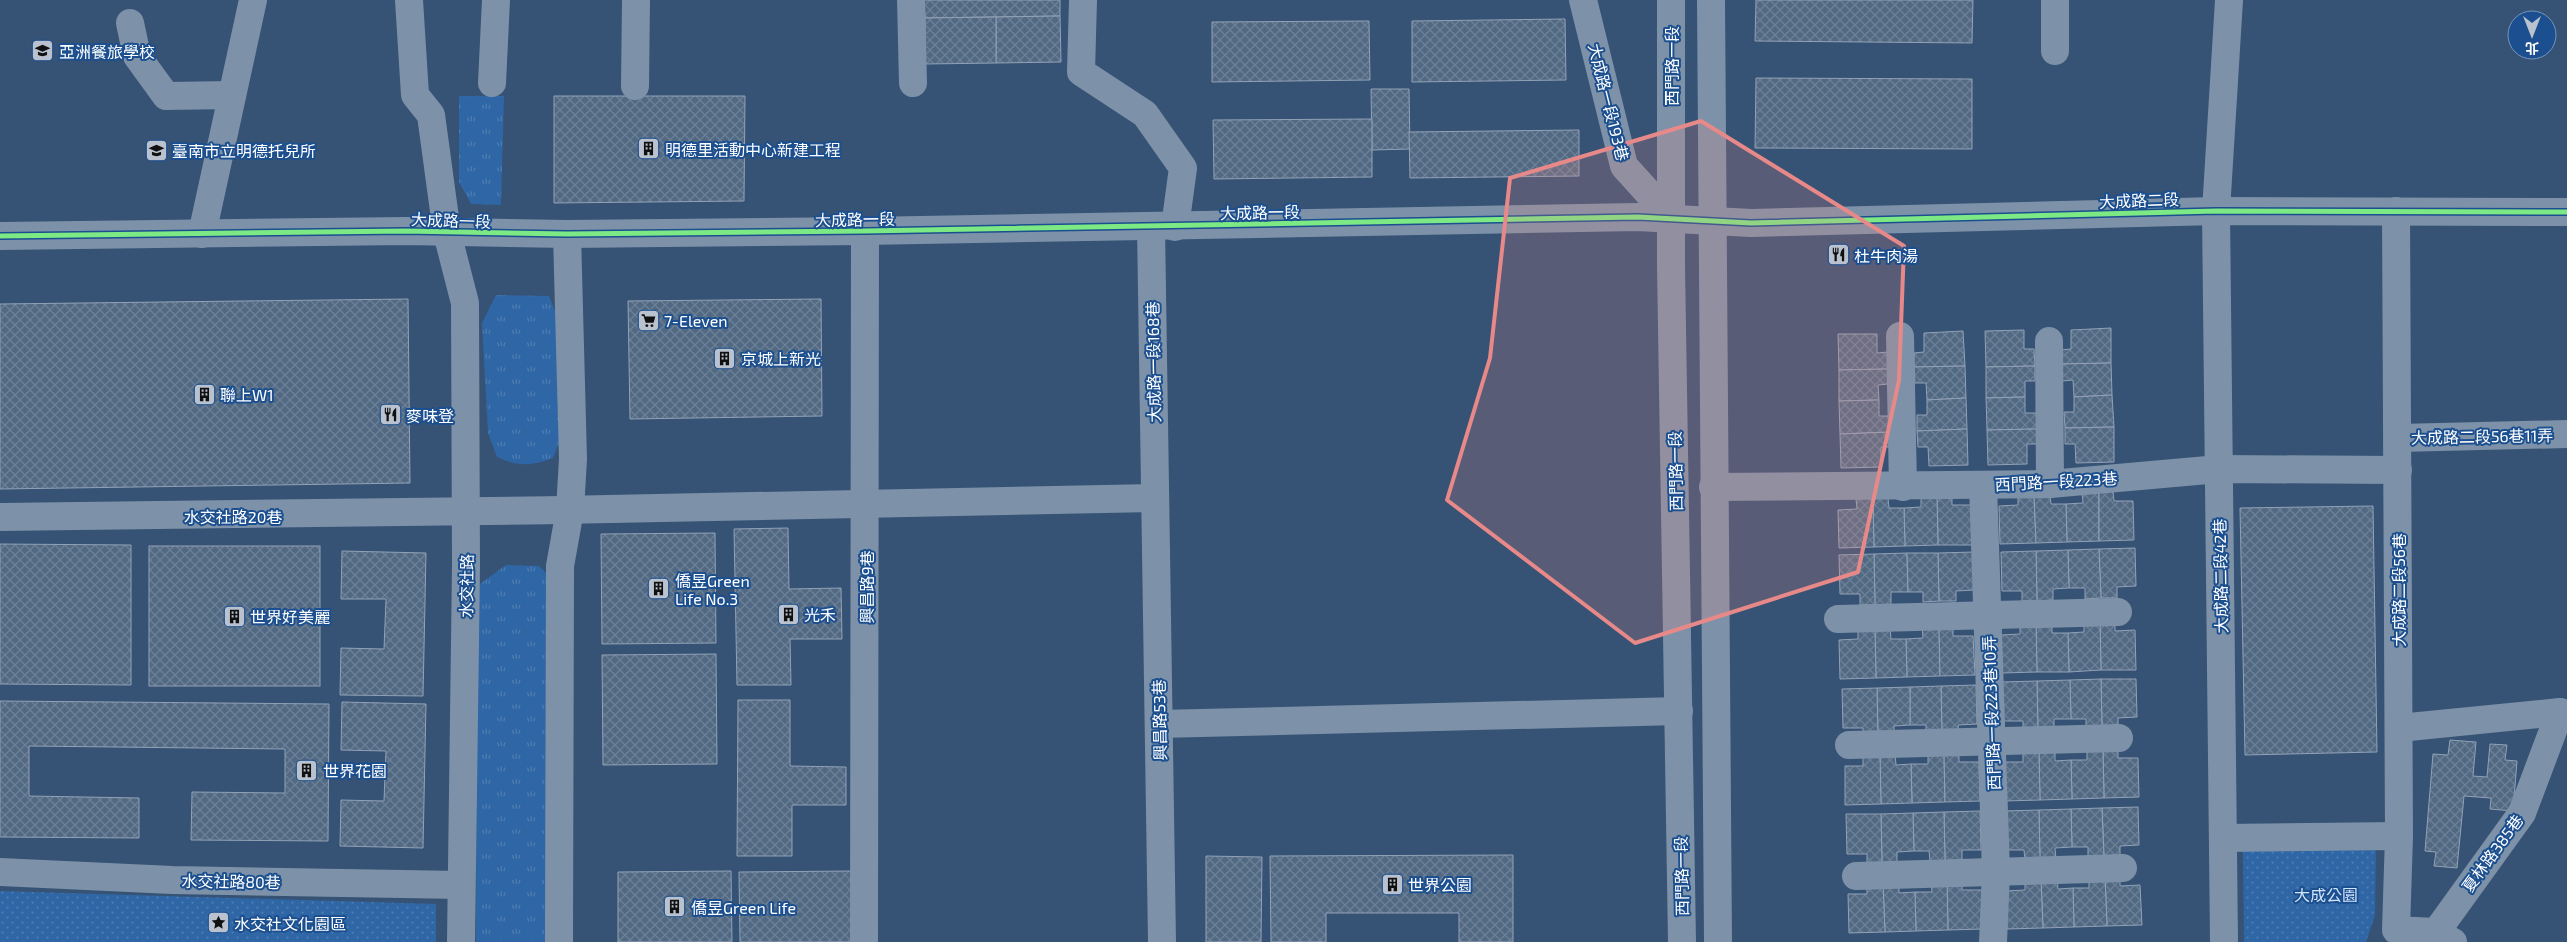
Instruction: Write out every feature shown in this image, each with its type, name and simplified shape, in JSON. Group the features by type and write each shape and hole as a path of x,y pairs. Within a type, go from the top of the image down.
{"street":[{"path":"202,234 253,0"},
{"name":"水交社路","path":"409,0 415,95 431,115 447,233 465,303 466,513 462,942"},
{"path":"492,83 496,0"},
{"path":"635,86 636,0"},
{"path":"911,0 914,84"},
{"path":"1083,0 1081,72 1146,114 1183,168 1163,226"},
{"name":"大成路一段193巷","path":"1583,0 1624,166 1671,218"},
{"name":"西門路一段","path":"1671,0 1673,164 1671,218 1682,942"},
{"path":"1711,0 1711,220 1718,942"},
{"path":"2055,0 2055,51"},
{"name":"大成路二段42巷","path":"2224,942 2216,211 2229,0"},
{"path":"130,22 137,56 166,96 232,95"},
{"name":"大成路二段","path":"1711,220 1751,223 2216,211 2567,212"},
{"name":"大成路二段56巷","path":"2396,211 2399,728 2399,836 2396,930 2439,939"},
{"name":"大成路一段","path":"0,236 406,231 567,234 865,231 1638,217 1711,220"},
{"name":"大成路一段168巷","path":"1154,498 1163,226"},
{"name":"興昌路9巷","path":"864,942 865,231"},
{"path":"559,942 560,566 570,510 572,459 567,234"},
{"path":"1900,336 1903,486"},
{"path":"2049,340 2050,484"},
{"name":"大成路二段56巷11弄","path":"2398,438 2567,434"},
{"name":"西門路一段223巷","path":"1713,486 2050,484 2219,469 2398,470"},
{"name":"西門路一段223巷10弄","path":"1983,485 1996,872 1993,942"},
{"name":"水交社路20巷","path":"0,517 466,513 1154,498"},
{"name":"興昌路53巷","path":"1154,498 1160,724 1162,942"},
{"path":"1838,620 2118,612"},
{"path":"1160,724 1679,711"},
{"name":"夏林路385巷","path":"2399,728 2564,713 2522,813 2439,939"},
{"path":"1849,745 2119,738"},
{"path":"2223,838 2399,836"},
{"path":"1856,876 2123,868"},
{"name":"水交社路80巷","path":"0,872 172,880 462,885"}],"highlighted area":[{"path":"1701,121 1904,246 1899,380 1858,572 1635,643 1447,500 1490,358 1510,178"}],"green space":[{"path":"459,96 504,96 501,205 471,204 459,182"},
{"path":"496,295 549,296 559,321 560,440 553,458 545,461 518,464 497,457 488,433 482,323"},
{"path":"506,565 539,566 556,582 547,942 476,942 477,586"},
{"name":"大成公園","path":"2376,844 2375,915 2366,942 2244,942 2243,847"},
{"name":"水交社文化園區","path":"0,891 436,904 436,942 0,942"}],"building":[{"path":"924,0 1060,0 1060,16 925,18"},
{"path":"1756,0 1973,0 1972,43 1755,41"},
{"path":"1060,16 1061,62 996,63 996,17"},
{"path":"996,17 996,63 925,64 925,18"},
{"path":"1565,19 1566,80 1412,82 1412,21"},
{"path":"1369,21 1370,80 1212,82 1212,22"},
{"path":"1756,78 1972,79 1972,149 1755,148"},
{"path":"1371,89 1409,89 1410,149 1372,150"},
{"name":"明德里活動中心新建工程","path":"554,96 745,96 744,201 554,203"},
{"path":"1372,119 1372,177 1214,179 1213,120"},
{"path":"1579,130 1579,176 1410,178 1409,132"},
{"name":"聯上W1","path":"408,299 410,483 0,489 0,304"},
{"name":"京城上新光","path":"821,299 822,416 630,419 628,301"},
{"path":"2111,328 2111,363 2061,364 2061,350 2071,349 2071,330"},
{"path":"2024,330 2024,349 2034,349 2035,366 1986,367 1985,331"},
{"path":"1963,331 1965,366 1914,367 1914,353 1924,352 1924,333"},
{"path":"1838,334 1877,334 1877,353 1888,352 1888,369 1839,370"},
{"path":"2111,363 2112,395 2074,397 2073,380 2062,381 2061,364"},
{"path":"1965,366 1966,398 1927,400 1926,383 1915,383 1914,367"},
{"path":"2035,366 2035,381 2025,381 2025,397 1986,398 1986,367"},
{"path":"1888,369 1888,384 1878,385 1879,400 1839,401 1839,370"},
{"path":"2112,395 2114,427 2065,428 2064,412 2074,412 2074,397"},
{"path":"2025,397 2025,413 2037,413 2037,429 1987,430 1986,398"},
{"path":"1966,398 1967,429 1917,431 1917,415 1927,415 1927,400"},
{"path":"1879,400 1879,416 1891,416 1891,432 1840,434 1839,401"},
{"path":"2114,427 2114,462 2076,463 2075,444 2065,444 2065,428"},
{"path":"1967,429 1968,465 1929,466 1928,447 1918,447 1917,431"},
{"path":"2037,429 2038,444 2027,444 2027,464 1988,465 1987,430"},
{"path":"1891,432 1891,447 1881,447 1881,467 1841,468 1840,434"},
{"path":"2099,491 2099,541 2067,542 2066,504 2083,503 2082,492"},
{"path":"2099,491 2113,491 2114,501 2133,501 2134,540 2099,541"},
{"path":"2018,494 2034,494 2036,543 2000,544 1999,506 2018,505"},
{"path":"2034,494 2050,494 2051,504 2066,504 2067,542 2036,543"},
{"path":"1937,495 1952,495 1952,505 1972,505 1973,545 1938,545"},
{"path":"1937,495 1938,545 1905,546 1904,508 1921,507 1921,496"},
{"path":"1873,498 1888,498 1889,508 1904,508 1905,546 1874,547"},
{"path":"1873,498 1874,547 1839,548 1838,510 1857,509 1856,499"},
{"path":"2373,506 2377,752 2245,755 2240,508"},
{"name":"光禾","path":"788,528 789,589 841,588 842,639 790,639 791,685 737,685 734,529"},
{"name":"僑昱Green Life No.3","path":"715,533 716,643 602,644 601,534"},
{"path":"0,544 131,545 131,685 0,684"},
{"name":"世界好美麗","path":"149,546 320,546 320,686 149,686"},
{"path":"2135,548 2136,586 2117,587 2117,598 2101,598 2099,549"},
{"path":"2099,549 2101,598 2085,599 2085,588 2069,588 2068,550"},
{"path":"2068,550 2069,588 2053,589 2053,600 2037,601 2036,551"},
{"name":"世界好美麗","path":"342,551 426,553 423,696 340,695 341,648 384,649 386,599 341,599"},
{"path":"2036,551 2037,601 2022,601 2022,591 2002,591 2001,552"},
{"path":"1974,552 1975,590 1956,591 1956,601 1939,601 1938,553"},
{"path":"1907,553 1908,592 1891,592 1891,604 1875,605 1874,554"},
{"path":"1907,553 1938,553 1939,601 1923,602 1923,592 1908,592"},
{"path":"1874,554 1875,605 1860,605 1860,594 1840,594 1839,555"},
{"path":"2100,620 2115,620 2115,631 2135,630 2136,670 2101,670"},
{"path":"2100,620 2101,670 2069,672 2068,633 2084,632 2084,621"},
{"path":"2036,623 2052,623 2052,633 2068,633 2069,672 2037,672"},
{"path":"2036,623 2037,672 2002,673 2001,635 2020,634 2020,624"},
{"path":"1922,626 1939,626 1940,676 1907,677 1906,639 1923,638"},
{"path":"1939,626 1953,626 1953,636 1973,636 1975,675 1940,676"},
{"path":"1890,628 1891,639 1906,639 1907,677 1876,678 1875,629"},
{"path":"1858,629 1875,629 1876,678 1840,679 1839,640 1858,639"},
{"name":"僑昱Green Life No.3","path":"716,654 717,764 603,765 602,655"},
{"path":"2101,679 2136,679 2137,717 2118,718 2118,728 2102,728"},
{"path":"2101,679 2102,728 2086,729 2086,719 2071,719 2070,680"},
{"path":"2070,680 2071,719 2054,719 2054,731 2038,731 2037,681"},
{"path":"2037,681 2038,731 2023,732 2023,721 2003,721 2002,682"},
{"path":"1976,685 1977,724 1958,725 1959,735 1942,735 1941,686"},
{"path":"1941,686 1942,735 1926,736 1926,725 1910,725 1910,687"},
{"path":"1910,687 1910,725 1894,726 1894,738 1878,738 1877,688"},
{"path":"1877,688 1878,738 1863,738 1863,728 1843,728 1842,689"},
{"path":"738,700 790,700 790,766 846,767 846,805 792,805 792,856 737,856"},
{"name":"世界花園","path":"0,701 329,704 328,841 191,840 192,792 285,793 285,749 29,746 29,796 139,798 139,838 0,837"},
{"path":"342,702 426,704 423,848 340,846 341,800 384,801 386,751 341,750"},
{"path":"2450,740 2476,742 2473,776 2487,777 2490,744 2507,745 2505,760 2517,761 2513,811 2490,809 2491,798 2464,796 2457,868 2434,866 2436,852 2425,851 2433,754 2448,755"},
{"path":"2118,747 2118,758 2138,758 2139,797 2104,798 2103,748"},
{"path":"2087,748 2103,748 2104,798 2072,799 2071,760 2087,760"},
{"path":"2055,750 2055,761 2071,760 2072,799 2040,800 2039,751"},
{"path":"2023,751 2039,751 2040,800 2005,801 2004,762 2023,762"},
{"path":"1928,752 1944,752 1945,802 1912,803 1911,764 1928,764"},
{"path":"1944,752 1959,752 1959,762 1979,762 1980,801 1945,802"},
{"path":"1895,754 1896,765 1911,764 1912,803 1881,804 1880,755"},
{"path":"1863,755 1880,755 1881,804 1845,805 1845,766 1863,766"},
{"path":"2138,807 2139,845 2120,846 2120,857 2104,857 2102,808"},
{"path":"2102,808 2104,857 2088,858 2088,847 2072,847 2071,809"},
{"path":"2071,809 2072,847 2055,848 2056,859 2040,860 2039,810"},
{"path":"2039,810 2040,860 2025,860 2024,850 2005,850 2004,811"},
{"path":"1980,811 1981,850 1962,850 1962,861 1945,861 1944,812"},
{"path":"1944,812 1945,861 1930,861 1929,851 1914,851 1913,813"},
{"path":"1913,813 1914,851 1897,852 1897,863 1882,864 1881,814"},
{"path":"1846,814 1881,814 1882,864 1867,864 1867,854 1847,854"},
{"name":"世界公園","path":"1513,855 1513,942 1459,942 1459,913 1326,913 1326,942 1271,942 1270,856"},
{"path":"1206,856 1262,857 1261,942 1206,942"},
{"name":"僑昱Green Life","path":"731,871 732,942 618,942 618,872"},
{"name":"僑昱Green Life","path":"851,871 852,942 740,942 739,872"},
{"path":"2120,875 2120,886 2140,885 2142,925 2107,926 2105,876"},
{"path":"2105,876 2107,926 2074,927 2073,888 2089,888 2089,877"},
{"path":"2057,878 2058,889 2073,888 2074,927 2043,928 2041,879"},
{"path":"1962,879 1962,890 1982,890 1983,929 1948,930 1947,880"},
{"path":"2025,879 2041,879 2043,928 2007,929 2006,891 2025,890"},
{"path":"1931,880 1947,880 1948,930 1916,931 1915,892 1932,892"},
{"path":"1899,882 1899,893 1915,892 1916,931 1885,932 1883,883"},
{"path":"1867,883 1883,883 1885,932 1849,933 1848,894 1867,894"}],"cycle path":[{"path":"0,236 406,231 567,234 865,231 1638,217 1751,223 2216,211 2567,212"}],"place":[{"name":"亞洲餐旅學校","path":"43,51"},
{"name":"明德里活動中心新建工程","path":"649,149"},
{"name":"臺南市立明德托兒所","path":"156,150"},
{"name":"杜牛肉湯","path":"1838,255"},
{"name":"7-Eleven","path":"648,320"},
{"name":"京城上新光","path":"725,358"},
{"name":"聯上W1","path":"204,394"},
{"name":"麥味登","path":"390,415"},
{"name":"僑昱Green Life No.3","path":"659,589"},
{"name":"光禾","path":"788,614"},
{"name":"世界好美麗","path":"234,616"},
{"name":"世界花園","path":"307,770"},
{"name":"世界公園","path":"1392,884"},
{"name":"僑昱Green Life","path":"675,907"},
{"name":"水交社文化園區","path":"218,923"}]}
